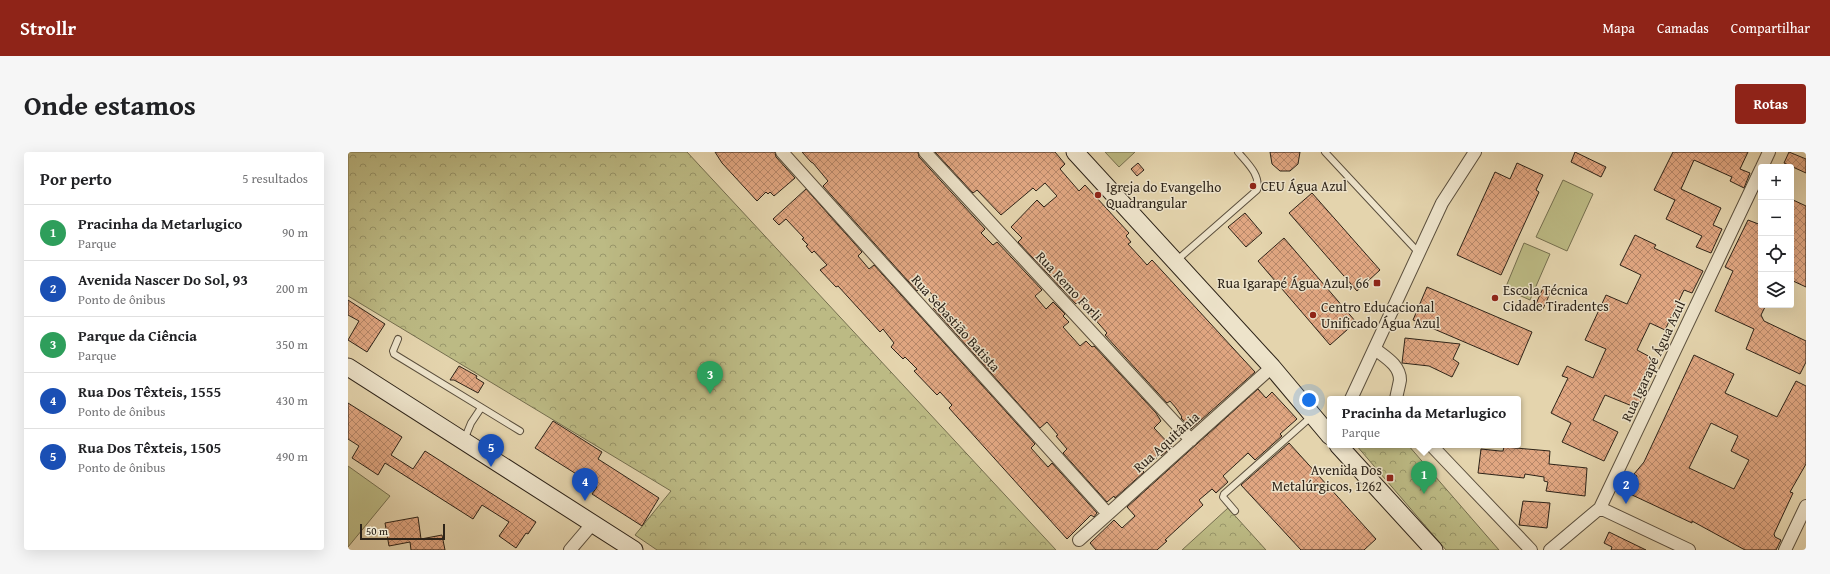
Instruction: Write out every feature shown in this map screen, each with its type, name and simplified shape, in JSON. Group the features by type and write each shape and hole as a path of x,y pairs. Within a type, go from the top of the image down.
{"main road":[{"path":"1075,152 1272,367 1327,433"},
{"path":"348,367 634,550"},
{"path":"1341,448 1434,550"}],"street":[{"name":"Rua Sebastião Batista","path":"782,152 1108,514"},
{"name":"Rua Remo Forli","path":"925,152 1191,440"},
{"path":"1352,396 1442,203 1475,152"},
{"name":"Rua Igarapé Água Azul","path":"1763,164 1769,152"},
{"name":"Rua Igarapé Água Azul","path":"1550,550 1600,508 1758,174"},
{"path":"1375,349 1394,364 1398,371 1400,380 1397,396"},
{"name":"Rua Aquitânia","path":"1079,540 1272,367"},
{"path":"1434,448 1531,550"},
{"path":"1785,550 1806,506"},
{"path":"1600,508 1689,550"},
{"path":"570,550 592,523"}],"lane":[{"path":"1176,262 1257,190 1259,184 1257,176 1238,152"},
{"path":"1325,152 1419,253"},
{"path":"398,339 393,350 394,354 520,432"},
{"path":"463,440 471,423 481,408"},
{"path":"1235,512 1223,497 1224,494 1312,416"}],"green space":[{"path":"348,152 687,152 1056,550 657,550 635,535 671,491 348,296"},
{"path":"1105,152 1135,152 1119,167"},
{"path":"1563,180 1593,194 1567,251 1536,237"},
{"path":"1524,243 1550,254 1530,300 1505,289"},
{"path":"1359,448 1411,448 1499,550 1446,550"},
{"path":"348,466 390,496 348,547"},
{"path":"1228,508 1266,550 1182,550"}],"building":[{"path":"715,152 775,152 776,157 795,178 774,196 770,192 768,194 766,192 757,201 722,163"},
{"path":"802,152 918,152 919,157 985,229 981,233 993,245 997,242 1042,290 1035,296 1046,309 1053,302 1065,314 1063,316 1069,322 1063,327 1080,346 1086,341 1092,347 1094,346 1156,413 1161,421 1154,428 1172,447 1142,470 1144,472 1115,498 1114,496 1107,502 1063,453 1067,449 1047,422 1040,428 933,308 939,303 924,285 917,291 823,186 828,181"},
{"path":"935,152 1055,152 1065,164 1060,169 1079,191 1085,185 1129,233 1126,236 1131,242 1128,244 1147,265 1152,260 1255,372 1191,429 1181,418 1182,417 1170,401 1167,403 1105,335 1107,333 1079,301 1076,304 1018,242 1022,238 1011,227 1037,200 1044,207 1057,196 1045,183 1036,191 1033,188 1001,215 977,190 973,193"},
{"path":"1270,152 1300,152 1298,164 1290,171 1280,171 1272,164"},
{"path":"1575,152 1606,167 1601,177 1571,162"},
{"path":"1673,152 1748,152 1740,169 1750,173 1744,188 1730,181 1732,177 1694,160 1681,189 1721,208 1713,225 1722,229 1711,253 1696,247 1702,236 1666,219 1675,200 1654,190"},
{"path":"1789,152 1806,159 1806,173 1794,168 1794,164 1784,163"},
{"path":"1138,163 1144,170 1137,176 1131,169"},
{"path":"1517,163 1543,175 1536,190 1539,192 1501,275 1457,255 1495,172 1510,179"},
{"path":"806,189 862,252 858,256 869,269 874,265 1035,444 1031,448 1048,467 1052,463 1097,513 1094,517 1091,515 1067,539 949,408 952,405 940,392 937,395 914,371 917,369 905,357 903,359 891,347 894,343 883,329 880,332 838,286 836,287 820,270 827,265 814,251 812,253 806,246 808,245 802,239 804,238 786,219 779,225 773,219"},
{"path":"1312,193 1380,270 1357,291 1289,213"},
{"path":"1794,200 1806,206 1806,287 1794,281"},
{"path":"1245,213 1262,233 1246,247 1228,227"},
{"path":"1748,220 1758,224 1758,308 1764,308 1761,315 1764,321 1806,341 1806,362 1800,374 1746,349 1754,329 1715,311 1733,271 1725,267"},
{"path":"1635,235 1656,245 1654,248 1703,271 1692,293 1684,290 1665,330 1650,323 1637,350 1652,358 1643,378 1650,381 1637,408 1605,395 1593,420 1618,432 1604,461 1562,442 1571,423 1551,413 1568,378 1562,376 1567,366 1593,378 1606,349 1585,340 1606,295 1627,304 1641,275 1620,265"},
{"path":"1284,238 1356,322 1330,345 1258,261"},
{"path":"1427,287 1532,332 1518,365 1413,320"},
{"path":"1543,288 1551,291 1543,309 1535,306"},
{"path":"348,300 385,324 367,352 348,340 359,321 348,315"},
{"path":"1405,338 1460,344 1453,359 1459,363 1452,377 1429,366 1402,363"},
{"path":"1694,355 1734,374 1725,393 1777,417 1796,381 1806,386 1806,464 1790,492 1793,493 1774,534 1775,537 1781,540 1776,550 1745,550 1692,521 1692,523 1630,494 1637,476 1634,474 1644,462","holes":["1711,423 1738,436 1731,451 1749,460 1734,489 1689,468"]},
{"path":"459,366 477,376 476,378 484,383 478,393 454,380 450,380"},
{"path":"1258,389 1266,398 1272,392 1297,419 1280,434 1282,436 1255,460 1248,453 1223,476 1228,482 1216,493 1212,489 1199,500 1203,505 1165,540 1167,541 1157,550 1096,550 1090,543 1114,520 1122,528 1135,516 1127,507"},
{"path":"348,403 402,437 391,455 413,469 425,451 536,522 528,534 526,533 516,548 499,536 509,522 482,505 473,519 385,463 378,475 352,458 359,446 348,439"},
{"path":"553,421 602,452 598,459 659,498 642,526 592,494 597,487 535,448"},
{"path":"1289,443 1376,539 1364,550 1301,550 1241,485"},
{"path":"1504,448 1516,448 1550,451 1549,464 1587,468 1585,496 1546,491 1548,482 1544,481 1544,477 1525,474 1524,478 1478,473 1481,449 1503,451"},
{"path":"1523,501 1550,503 1547,528 1519,525"},
{"path":"418,517 421,539 442,535 445,550 411,550 410,542 389,546 385,523"},
{"path":"1609,532 1646,550 1611,550 1612,547 1604,543"}],"place":[{"name":"CEU Água Azul","path":"1253,186"},
{"name":"Igreja do Evangelho Quadrangular","path":"1098,195"},
{"name":"Rua Igarapé Água Azul, 66","path":"1377,283"},
{"name":"Escola Técnica Cidade Tiradentes","path":"1495,298"},
{"name":"Centro Educacional Unificado Água Azul","path":"1313,315"},
{"name":"Parque da Ciência","path":"710,394"},
{"name":"Rua Dos Têxteis, 1505","path":"491,467"},
{"name":"Avenida Dos Metalúrgicos, 1262","path":"1390,478"},
{"name":"Pracinha da Metarlugico","path":"1424,494"},
{"name":"Rua Dos Têxteis, 1555","path":"585,501"},
{"name":"Avenida Nascer Do Sol, 93","path":"1626,504"}]}
